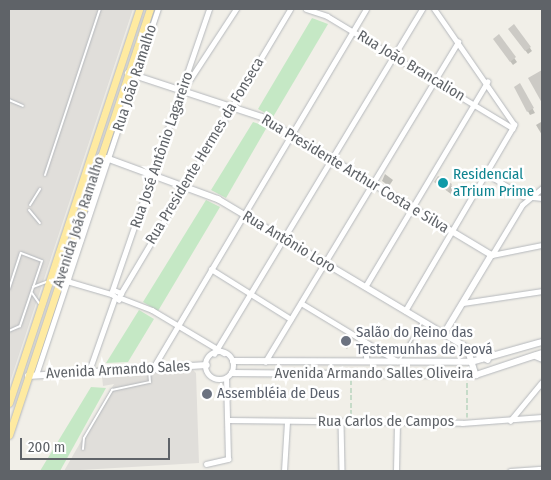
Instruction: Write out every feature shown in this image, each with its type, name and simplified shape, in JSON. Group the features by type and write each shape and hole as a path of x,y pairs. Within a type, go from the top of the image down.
{"highway":[{"name":"Avenida João Ramalho","path":"9,403 139,9"},
{"name":"Avenida João Ramalho","path":"9,435 32,376 64,280 132,74 150,9"},
{"path":"117,74 132,74"},
{"path":"104,159 98,146 109,102"},
{"path":"17,377 32,376"}],"street":[{"name":"Rua João Ramalho","path":"132,74 158,9"},
{"name":"Rua José Antônio Lagareiro","path":"112,292 209,9"},
{"path":"182,91 197,72 236,9"},
{"name":"Rua Presidente Hermes da Fonseca","path":"121,295 290,9"},
{"name":"Rua João Brancalion","path":"306,9 352,31 513,128"},
{"path":"151,368 178,326 366,9"},
{"path":"222,341 225,354 233,361 232,373 226,378 213,378 207,365 422,9"},
{"path":"405,311 513,128 513,119 434,9"},
{"path":"265,362 458,42"},
{"path":"190,68 197,72"},
{"name":"Rua Presidente Arthur Costa e Silva","path":"132,74 262,117 492,255"},
{"path":"365,287 487,82"},
{"name":"Rua Antônio Loro","path":"104,159 184,186 244,214 488,360"},
{"path":"487,174 528,198 542,198"},
{"path":"444,334 528,198 542,188"},
{"path":"492,255 542,246"},
{"path":"211,270 291,318"},
{"path":"64,280 121,295 207,343 214,353 225,354"},
{"path":"89,372 114,300 112,292"},
{"path":"463,303 542,292"},
{"path":"114,300 121,295"},
{"path":"301,303 398,361"},
{"path":"364,341 369,352 367,361"},
{"name":"Avenida Armando Salles Oliveira","path":"233,361 471,362 488,360 542,342"},
{"path":"468,349 476,375"},
{"name":"Avenida Armando Salles Oliveira","path":"232,373 476,375 488,373 542,353"},
{"path":"535,356 542,359"},
{"path":"488,360 488,373"},
{"name":"Avenida Armando Sales","path":"32,376 207,365"},
{"path":"206,464 228,459 229,420 226,378"},
{"path":"510,421 542,382"},
{"name":"Rua Carlos de Campos","path":"229,420 467,423 542,418"},
{"path":"284,471 287,422"},
{"path":"341,422 342,471"},
{"path":"396,471 397,422"},
{"path":"510,471 542,469"}],"lane":[{"path":"45,175 100,9"},
{"path":"9,100 23,106"},
{"path":"30,205 40,189"},
{"path":"29,210 40,223"},
{"path":"9,289 21,254 42,261 20,326 9,331"},
{"path":"33,287 42,286 50,276"},
{"path":"31,293 38,298 39,310"},
{"path":"398,361 422,321"},
{"path":"83,449 84,438 112,390 150,382 151,368"}],"path":[{"path":"351,375 352,422"},
{"path":"467,375 467,423"}],"shaded area":[{"path":"9,9 133,9 9,385"},
{"path":"192,369 196,373 199,463 64,471 114,384 103,386 102,376"}],"green space":[{"path":"312,18 328,24 273,117 258,109"},
{"path":"253,122 267,127 226,198 211,190"},
{"path":"206,200 220,207 158,311 143,302"},
{"path":"139,310 154,319 128,362 106,363"},
{"path":"91,387 106,388 60,471 40,471"}],"building":[{"path":"514,24 531,47 525,51 508,29"},
{"path":"499,34 516,57 510,62 493,39"},
{"path":"542,70 542,103 528,78"},
{"path":"520,83 534,108 527,112 514,87"},
{"name":"Residencial aTrium Prime","path":"438,176 452,184 448,191 434,182"}],"place":[{"name":"Residencial aTrium Prime","path":"443,183"},
{"name":"Salão do Reino das Testemunhas de Jeová","path":"346,341"},
{"name":"Assembléia de Deus","path":"207,394"}]}
